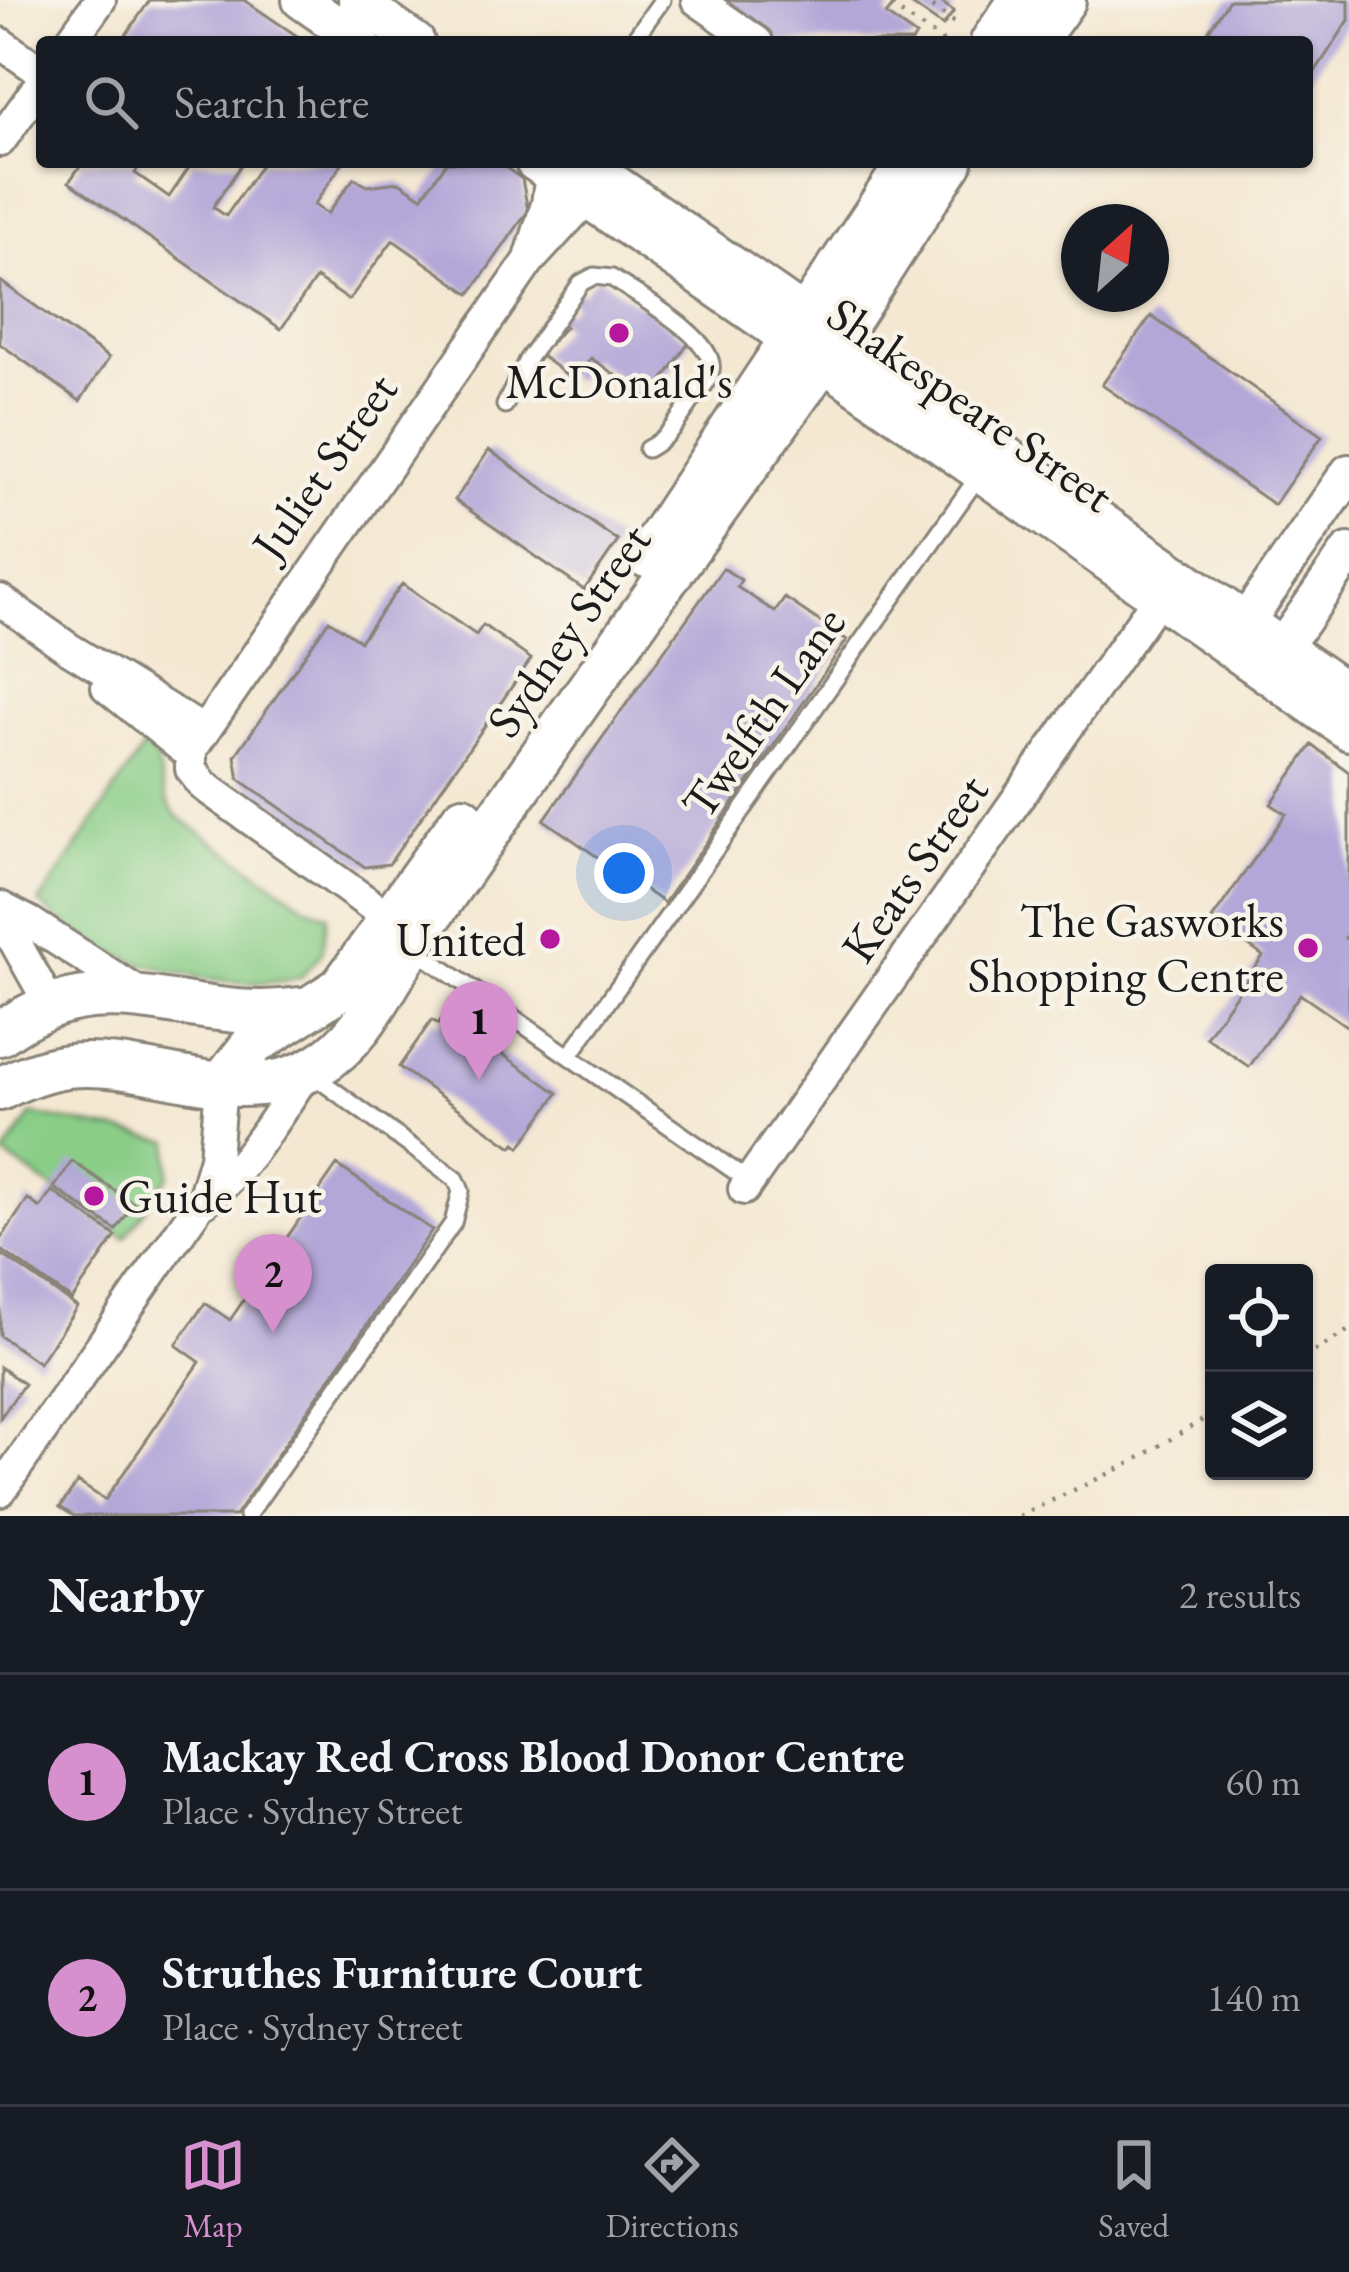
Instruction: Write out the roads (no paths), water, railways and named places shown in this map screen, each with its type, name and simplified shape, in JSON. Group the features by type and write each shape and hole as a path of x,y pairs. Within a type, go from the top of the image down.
{"main road":[{"path":"975,34 1043,11"},
{"name":"Sydney Street","path":"813,338 906,168"},
{"name":"Sydney Street","path":"206,1083 261,1085 308,1071 358,1030 401,933 682,505 946,168"},
{"name":"Sydney Street","path":"206,1083 254,1044 318,1004 401,933"},
{"path":"0,1034 51,1006 96,995 144,996 248,1012 318,1004"},
{"path":"51,1006 78,1034 147,1052 206,1083"},
{"path":"0,1089 50,1070 80,1066 116,1066 206,1083"}],"street":[{"path":"74,36 100,0"},
{"path":"301,0 404,28"},
{"path":"698,0 749,36"},
{"path":"0,44 36,68"},
{"path":"0,141 36,90"},
{"name":"Shakespeare Street","path":"573,175 813,338 1247,620 1349,693"},
{"name":"Juliet Street","path":"196,742 529,261 573,175"},
{"name":"Juliet Street","path":"529,261 549,197 573,175"},
{"name":"Shakespeare Street","path":"813,338 980,473 1349,732"},
{"path":"1349,472 1247,620 1246,660 1283,647 1349,552"},
{"path":"1282,568 1320,594"},
{"name":"Keats Street","path":"747,1185 1157,598"},
{"path":"0,600 196,742 193,774 203,785 401,933"},
{"path":"0,907 144,996"},
{"path":"0,925 14,940 51,1006"},
{"path":"200,1204 245,1160 308,1071"},
{"path":"0,1491 200,1204 215,1159 206,1083"}],"lane":[{"path":"636,36 662,0"},
{"path":"505,405 527,361 581,284 594,276 612,278 703,343 711,360 709,376 674,427 646,449"},
{"name":"Twelfth Lane","path":"570,1055 980,473"},
{"path":"401,933 747,1185"},
{"path":"247,1516 453,1223 461,1191 456,1179 308,1071"}],"place":[{"name":"McDonald's","path":"619,333"},
{"name":"United","path":"550,939"},
{"name":"The Gasworks Shopping Centre","path":"1308,948"},
{"name":"Mackay Red Cross Blood Donor Centre","path":"479,1080"},
{"name":"Guide Hut","path":"94,1196"},
{"name":"Struthes Furniture Court","path":"273,1333"}]}
